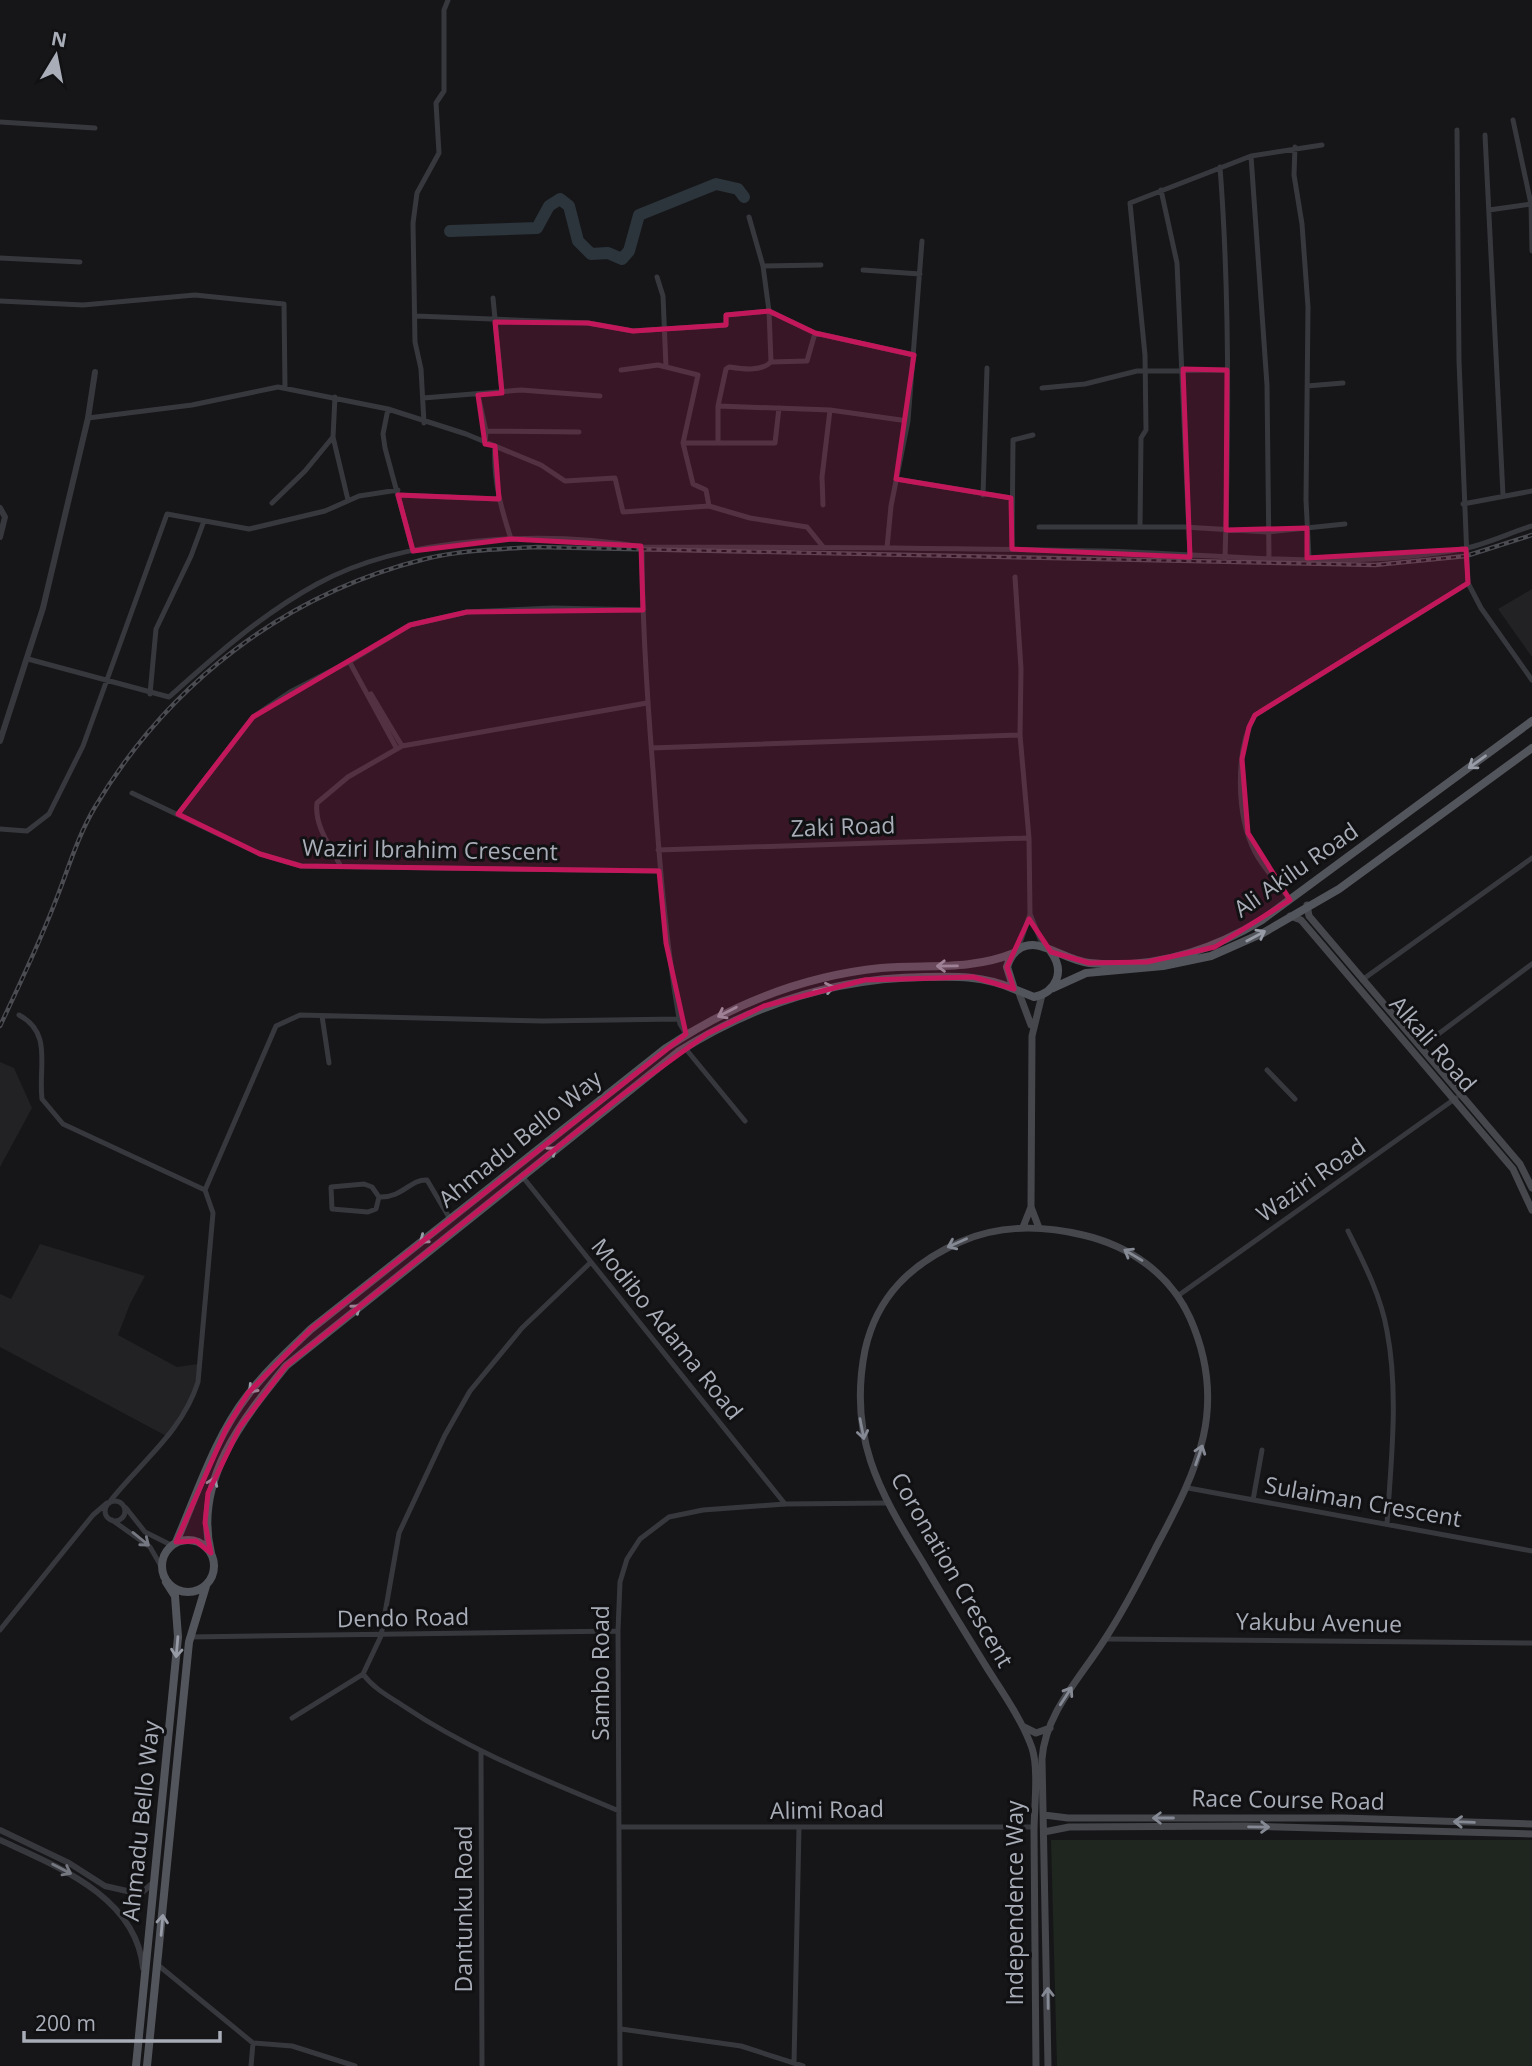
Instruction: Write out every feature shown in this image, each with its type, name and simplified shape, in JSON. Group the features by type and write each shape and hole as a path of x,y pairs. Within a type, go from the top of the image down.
{"main road":[{"name":"Ali Akilu Road","path":"1047,949 1089,963 1147,962 1181,957 1215,947 1290,900 1532,721"},
{"name":"Ali Akilu Road","path":"1051,990 1086,973 1163,966 1212,956 1263,933 1307,905 1339,889 1532,748"},
{"name":"Alkali Road","path":"1307,905 1309,916 1421,1047 1513,1168 1532,1210"},
{"name":"Alkali Road","path":"1290,916 1301,920 1459,1095 1520,1164 1532,1187"},
{"path":"1017,991 1042,995 1051,990 1059,975 1059,967 1047,949 1031,945 1016,951 1007,975 1017,991 1032,1036"},
{"name":"Ahmadu Bello Way","path":"174,1544 226,1429 248,1393 311,1329 645,1063 686,1034 755,998 820,978 884,968 976,965 1016,951"},
{"name":"Ahmadu Bello Way","path":"211,1553 205,1524 208,1493 240,1427 286,1366 685,1048 764,1006 795,995 865,980 973,976 1017,991"},
{"path":"1023,1227 1031,1207 1032,1036 1042,995"},
{"path":"1520,1164 1532,1168"},
{"path":"1031,1207 1039,1227"},
{"name":"Coronation Crescent","path":"1028,1741 886,1503 870,1465 860,1422 859,1394 872,1322 899,1282 930,1255 976,1235 1039,1227 1108,1241 1139,1256 1179,1294 1197,1334 1208,1371 1209,1405 1204,1441 1188,1488 1105,1639 1061,1703 1045,1740 1042,1759"},
{"path":"196,1541 211,1553 214,1568 206,1586 185,1592 166,1582 161,1566 164,1552 174,1544 196,1541"},
{"name":"Ahmadu Bello Way","path":"136,2066 178,1637 175,1596 166,1582"},
{"name":"Ahmadu Bello Way","path":"147,2066 190,1637 206,1586"},
{"path":"1019,1722 1032,1733 1050,1728"},
{"name":"Independence Way","path":"1028,1741 1034,1756 1036,2066"},
{"name":"Independence Way","path":"1042,1759 1048,2066"},
{"name":"Race Course Road","path":"1044,1815 1069,1818 1315,1818 1532,1824"},
{"name":"Race Course Road","path":"1044,1832 1069,1827 1245,1826 1532,1834"}],"street":[{"path":"424,423 415,342 413,223 417,193 439,153 436,103 444,91 444,10 448,0"},
{"path":"1513,120 1531,204 1532,251"},
{"path":"0,122 95,128"},
{"path":"1457,130 1462,504 1468,583 1481,608 1532,680"},
{"path":"1485,135 1503,495"},
{"path":"1140,527 1141,438 1146,430 1146,370 1130,203 1251,156 1295,147 1322,145"},
{"path":"1295,147 1294,175 1302,224 1308,307 1309,558"},
{"path":"1251,156 1267,385 1266,532 1269,558"},
{"path":"1220,167 1227,370 1225,558"},
{"path":"1161,190 1177,263 1190,557"},
{"path":"1489,211 1531,204"},
{"path":"718,443 718,406 726,369 755,369 767,367 771,362 769,311 762,266 749,217"},
{"path":"887,548 908,421 922,241"},
{"path":"0,258 80,262"},
{"path":"762,266 821,265"},
{"path":"863,270 920,274"},
{"path":"657,277 663,296 667,329 666,367"},
{"path":"0,301 83,305 195,295 284,304 285,388"},
{"path":"494,298 502,392"},
{"path":"416,316 495,322 534,320 588,323 633,331 726,326 726,315 769,311 815,334 914,355"},
{"path":"771,362 807,361 815,334"},
{"path":"621,370 666,367 698,375 683,443 691,480 706,490 709,506"},
{"path":"984,495 987,368"},
{"path":"1042,388 1086,384 1146,370 1227,370"},
{"path":"0,741 43,608 88,418 95,372"},
{"path":"1307,386 1343,383"},
{"path":"88,418 167,409 285,388 388,409 424,423 466,434 541,465 565,481 615,478 623,512 709,506 750,518 807,527 824,548"},
{"path":"423,398 554,391 600,397"},
{"path":"478,396 486,431 485,444"},
{"path":"335,397 333,438 348,500"},
{"path":"718,406 831,410 908,421"},
{"path":"683,443 775,443 779,408"},
{"path":"388,409 383,434 385,448 413,551"},
{"path":"823,505 822,477 831,410"},
{"path":"486,431 579,432"},
{"path":"1012,550 1013,440 1032,435"},
{"path":"272,503 305,471 333,438"},
{"path":"495,446 494,468 502,517 512,539"},
{"path":"897,479 1011,498"},
{"path":"1462,504 1532,491"},
{"path":"0,829 27,831 49,814 83,746 167,514 249,529 325,511 348,500 398,493 499,499"},
{"path":"0,508 5,517 0,537"},
{"path":"150,694 156,629 191,556 204,521"},
{"path":"1039,527 1190,528 1266,532 1345,524"},
{"path":"28,659 169,697 230,643 317,584 356,567 413,551 512,539 580,540 642,547 1139,552 1190,557 1309,558 1424,555 1466,549 1532,526"},
{"path":"642,547 647,703 659,871 666,943 679,1018 686,1034"},
{"path":"1015,577 1021,668 1020,735 1029,838 1030,914 1016,951"},
{"path":"1290,900 1255,852 1246,822 1242,759 1249,727 1255,715 1468,583"},
{"path":"178,814 254,717 290,692 351,661 410,625 467,612 553,608 643,610"},
{"path":"351,661 399,747"},
{"path":"341,867 321,828 316,814 317,803 348,777 399,747 647,703"},
{"path":"651,748 1020,735"},
{"name":"Waziri Ibrahim Crescent","path":"132,793 282,862 301,866 659,871"},
{"name":"Zaki Road","path":"658,850 1029,838"},
{"path":"1362,980 1532,858"},
{"path":"1030,914 1047,949"},
{"path":"1421,1047 1532,964"},
{"path":"19,1015 32,1022 41,1036 42,1099 64,1124 205,1190"},
{"path":"0,1630 87,1522 127,1484 166,1441 193,1398 198,1382 213,1213 205,1190 276,1026 300,1015 543,1021 679,1018"},
{"path":"322,1016 330,1063"},
{"path":"685,1048 745,1121"},
{"path":"1267,1070 1295,1099"},
{"name":"Waziri Road","path":"1179,1294 1459,1095"},
{"name":"Modibo Adama Road","path":"522,1176 785,1504"},
{"path":"379,1197 397,1196 424,1179 450,1219"},
{"path":"364,1184 372,1186 379,1197 377,1207 372,1211 335,1211 331,1207 329,1191 335,1185 364,1184"},
{"path":"1348,1231 1365,1264 1387,1331 1392,1393 1387,1524"},
{"path":"292,1718 363,1674 381,1636 399,1534 444,1435 470,1391 522,1328 590,1263"},
{"path":"1253,1500 1262,1450"},
{"path":"127,1484 121,1497 145,1532 174,1544"},
{"name":"Sulaiman Crescent","path":"1188,1488 1532,1551"},
{"path":"109,1502 124,1505"},
{"path":"109,1502 110,1519"},
{"name":"Sambo Road","path":"620,2066 618,1631 620,1582 627,1559 652,1527 669,1517 703,1510 785,1504 886,1503"},
{"path":"87,1522 100,1516 122,1519 124,1505"},
{"path":"110,1519 150,1547 161,1566"},
{"name":"Dendo Road","path":"190,1637 618,1631"},
{"name":"Yakubu Avenue","path":"1105,1639 1532,1643"},
{"path":"363,1674 371,1685 426,1722 481,1752 619,1811"},
{"name":"Dantunku Road","path":"481,1752 482,2066"},
{"name":"Alimi Road","path":"620,1827 1034,1827"},
{"path":"794,2063 799,1828"},
{"path":"0,1830 69,1863 113,1889 140,1894 149,1889 155,1874"},
{"path":"0,1840 62,1869 107,1901 131,1933 143,1960 145,1979"},
{"path":"158,1965 253,2043 292,2046 355,2066"},
{"path":"621,2029 741,2046 803,2066"},
{"path":"251,2066 253,2043"}],"highlighted area":[{"path":"769,311 815,333 914,355 896,479 1011,498 1012,549 1190,557 1183,369 1227,370 1226,530 1307,528 1307,558 1466,549 1468,583 1255,715 1249,727 1242,759 1248,833 1290,900 1215,947 1147,962 1089,963 1051,952 1029,919 1007,967 1014,989 973,977 865,980 764,1006 707,1034 624,1094 286,1366 240,1427 208,1493 205,1523 211,1553 196,1541 176,1542 226,1429 248,1393 311,1329 686,1034 666,943 659,871 301,866 260,854 178,814 253,717 410,625 467,612 643,610 641,546 511,539 413,551 398,495 499,499 495,446 485,444 478,395 502,393 495,322 588,323 633,331 726,325 726,315"}],"shaded area":[{"path":"1532,589 1532,657 1498,609"},
{"path":"0,1062 14,1068 32,1108 0,1167"},
{"path":"40,1244 145,1276 118,1335 177,1367 198,1364 194,1395 170,1438 0,1347 0,1294 11,1299"},
{"path":"1051,1840 1532,1840 1532,2066 1057,2066"}],"waterway":[{"path":"450,231 537,228 549,206 560,199 569,206 578,241 591,254 608,253 622,259 629,251 639,215 716,184 738,189 744,197"}],"railway":[{"path":"0,1026 95,807 125,762 158,721 195,683 235,650 279,620 325,595 374,575 425,559 452,554 536,547 1375,565 1466,556 1532,535"}]}
